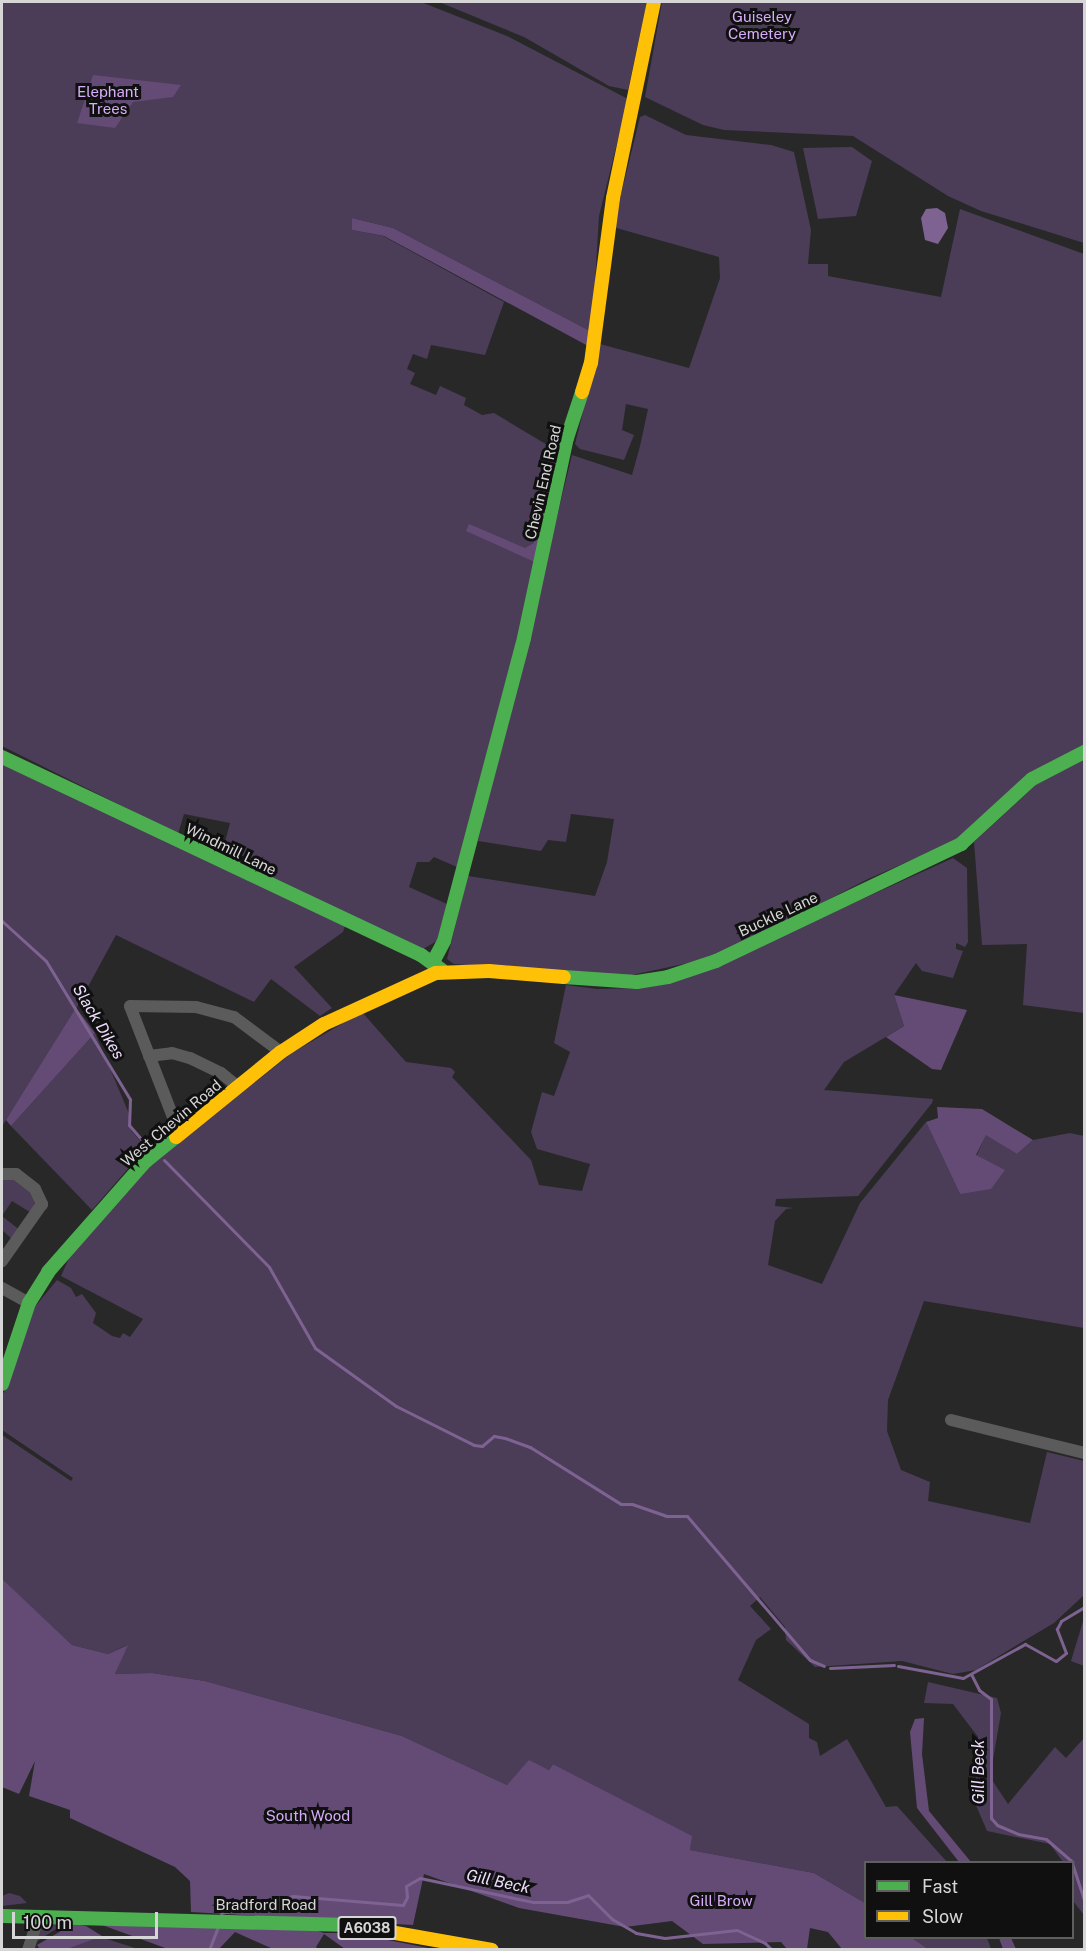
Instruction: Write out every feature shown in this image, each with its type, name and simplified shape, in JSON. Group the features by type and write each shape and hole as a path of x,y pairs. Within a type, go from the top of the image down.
{"street":[{"name":"Chevin End Road","path":"433,962 444,941 471,842 524,638 567,438 591,363 612,198 654,2"},
{"name":"Buckle Lane","path":"445,972 489,971 637,982 668,977 716,961 961,844 1032,779 1084,752"},
{"name":"Windmill Lane","path":"2,757 433,962 445,972"},
{"name":"West Chevin Road","path":"2,1384 5,1361 29,1303 48,1272 146,1161 281,1052 366,1002 420,979 445,972"},
{"path":"180,1135 130,1006 196,1007 234,1017 281,1052"},
{"path":"149,1056 171,1053 190,1058 221,1072 238,1087"},
{"path":"2,1174 16,1174 34,1189 42,1204 2,1261"},
{"path":"2,1288 29,1303"},
{"path":"951,1420 1084,1453"},
{"name":"Bradford Road","path":"2,1916 338,1923 492,1950"},
{"path":"28,1950 39,1916"}],"green space":[{"path":"2,2 421,2 507,36 628,99 599,216 592,332 393,228 352,218 352,230 383,236 504,302 485,355 431,345 427,359 413,354 407,369 415,373 410,384 436,395 440,386 466,398 464,405 482,415 494,413 559,452 537,563 457,867 434,857 429,862 417,862 409,887 447,904 437,941 423,949 221,857 230,823 184,814 178,834 2,746"},
{"path":"439,2 647,2 628,90 609,86 524,37"},
{"name":"Guiseley Cemetery","path":"662,2 1084,2 1084,243 981,211 948,196 853,136 724,130 703,125 645,97"},
{"name":"Elephant Trees","path":"93,75 181,85 173,97 133,102 115,128 77,123"},
{"path":"645,115 686,135 771,145 794,152 811,230 808,264 828,264 828,276 941,297 960,209 1084,254 1084,746 960,839 868,879 717,957 622,977 454,964 447,959 468,876 595,896 607,862 614,819 571,814 566,842 548,840 541,851 478,841 572,455 632,475 640,446 648,409 626,404 622,430 634,435 624,460 580,449 575,444 600,344 689,368 720,278 719,257 613,227 640,117"},
{"path":"852,147 872,161 856,216 818,219 803,148"},
{"path":"352,218 393,228 592,332 590,347 384,236 352,230"},
{"path":"551,448 559,452 537,563 466,531 469,524 525,548 534,543"},
{"path":"1084,760 1084,1013 1023,1005 1027,944 982,945 974,842 1038,783"},
{"path":"2,762 345,926 343,932 294,967 332,1008 320,1016 271,979 254,1002 116,935 57,1044 2,1126"},
{"path":"953,858 967,868 968,942 965,947 956,943 956,949 963,951 953,978 922,971 916,963 894,995 904,1026 844,1062 824,1090 933,1099 932,1103 858,1196 776,1199 775,1206 794,1208 786,1209 775,1221 768,1265 822,1284 860,1203 926,1122 960,1194 986,1134 1017,1154 1033,1140 1070,1133 1084,1136 1084,1328 924,1301 888,1400 887,1431 901,1470 930,1482 928,1501 1030,1523 1047,1452 1084,1461 1084,1595 1054,1623 976,1670 953,1674 902,1661 815,1667 786,1640 785,1627 760,1597 750,1606 771,1629 756,1640 738,1680 809,1724 809,1738 817,1742 820,1756 847,1739 886,1807 897,1806 946,1861 864,1861 864,1902 814,1873 690,1850 691,1836 553,1764 549,1770 529,1761 507,1785 402,1736 205,1681 152,1673 115,1674 127,1645 108,1654 72,1645 2,1580 2,1435 71,1481 73,1478 2,1430 2,1395 8,1385 29,1314 57,1280 71,1288 76,1297 82,1294 96,1313 93,1323 112,1336 120,1338 123,1333 130,1337 143,1319 61,1276 73,1249 146,1169 292,1053 362,1012 406,1062 451,1068 455,1072 452,1077 531,1160 539,1185 582,1191 590,1164 537,1149 531,1132 542,1092 554,1096 570,1052 554,1043 566,985 597,989 643,988 719,964"},
{"path":"894,995 967,1010 941,1070 932,1069 886,1037 904,1026"},
{"path":"76,1008 95,1033 11,1126 6,1120"},
{"path":"95,1033 130,1116 131,1130 146,1148 92,1210 11,1126"},
{"path":"937,1107 982,1109 1033,1140 1017,1154 986,1135 976,1155 1005,1170 991,1189 960,1194 926,1122 938,1118"},
{"path":"11,1177 30,1190 35,1200 33,1214 12,1201 2,1216 2,1178"},
{"path":"2,1216 21,1231 13,1240 2,1230"},
{"path":"2,1579 72,1645 108,1654 128,1645 115,1674 152,1673 205,1681 402,1736 507,1785 529,1760 549,1770 553,1764 692,1836 690,1850 814,1873 864,1902 864,1939 913,1939 928,1949 842,1949 828,1932 810,1928 807,1949 787,1949 781,1942 703,1944 672,1921 625,1927 519,1908 424,1874 413,1925 191,1912 190,1881 175,1867 70,1818 70,1810 29,1796 35,1761 19,1794 2,1787"},
{"path":"1084,1618 1084,1666 1071,1661"},
{"path":"928,1682 997,1698 1001,1713 990,1777 1008,1804 1055,1747 1066,1758 1084,1738 1084,1915 1074,1902 1074,1861 1062,1861 1050,1844 987,1831 975,1803 978,1737 953,1704 924,1703"},
{"path":"924,1718 922,1754 929,1811 970,1861 958,1861 917,1808 910,1732 915,1719"},
{"path":"9,1893 20,1896 27,1903 2,1906 2,1896"},
{"path":"46,1924 62,1925 36,1942 41,1930"},
{"path":"73,1924 107,1939 138,1949 35,1950"},
{"path":"73,1924 86,1926 102,1936 67,1949 40,1949 37,1945"},
{"path":"102,1925 302,1926 324,1933 353,1933 433,1949 345,1949 324,1934 316,1947 318,1949 273,1949 235,1932 219,1949 168,1949"},
{"path":"913,1939 987,1939 991,1949 928,1949"},
{"path":"999,1939 1011,1939 1016,1949 1003,1949"}],"shaded area":[{"path":"937,208 945,213 948,228 938,244 925,240 921,218 926,209"}],"waterway":[{"name":"Slack Dikes","path":"2,921 46,961 130,1099 129,1125 149,1148"},
{"path":"164,1160 269,1267 315,1348 396,1406 474,1445 482,1446 494,1436 505,1438 530,1447 621,1504 632,1504 666,1516 687,1516 810,1660 824,1666"},
{"path":"898,1666 963,1678 1025,1644 1056,1661 1066,1653 1057,1629 1061,1621 1084,1607"},
{"path":"830,1668 894,1665"},
{"name":"Gill Beck","path":"971,1674 979,1690 991,1699 991,1818 997,1825 1018,1834 1046,1839 1071,1861"},
{"name":"Gill Beck","path":"1074,1869 1084,1899"},
{"name":"Gill Beck","path":"221,1913 293,1896 403,1905 407,1897 406,1886 420,1878 533,1902 567,1902 588,1895 612,1919 636,1933 665,1938 737,1930 765,1943 772,1950"},
{"name":"Gill Beck","path":"209,1950 218,1927"}],"traffic: fast":[{"path":"433,962 444,941 524,638 567,438 582,392"},
{"path":"564,977 637,982 668,977 716,961 961,844 1032,779 1084,752"},
{"path":"2,757 421,955 442,970"},
{"path":"2,1384 29,1303 48,1272 146,1161 176,1137"},
{"path":"2,1916 350,1925"}],"traffic: slow":[{"path":"582,392 591,363 613,198 654,2"},
{"path":"176,1137 281,1052 324,1024 436,973 489,971 564,977"},
{"path":"350,1925 492,1950"}],"park label":[{"name":"South Wood","path":"308,1816"},
{"name":"Gill Brow","path":"721,1901"}]}
